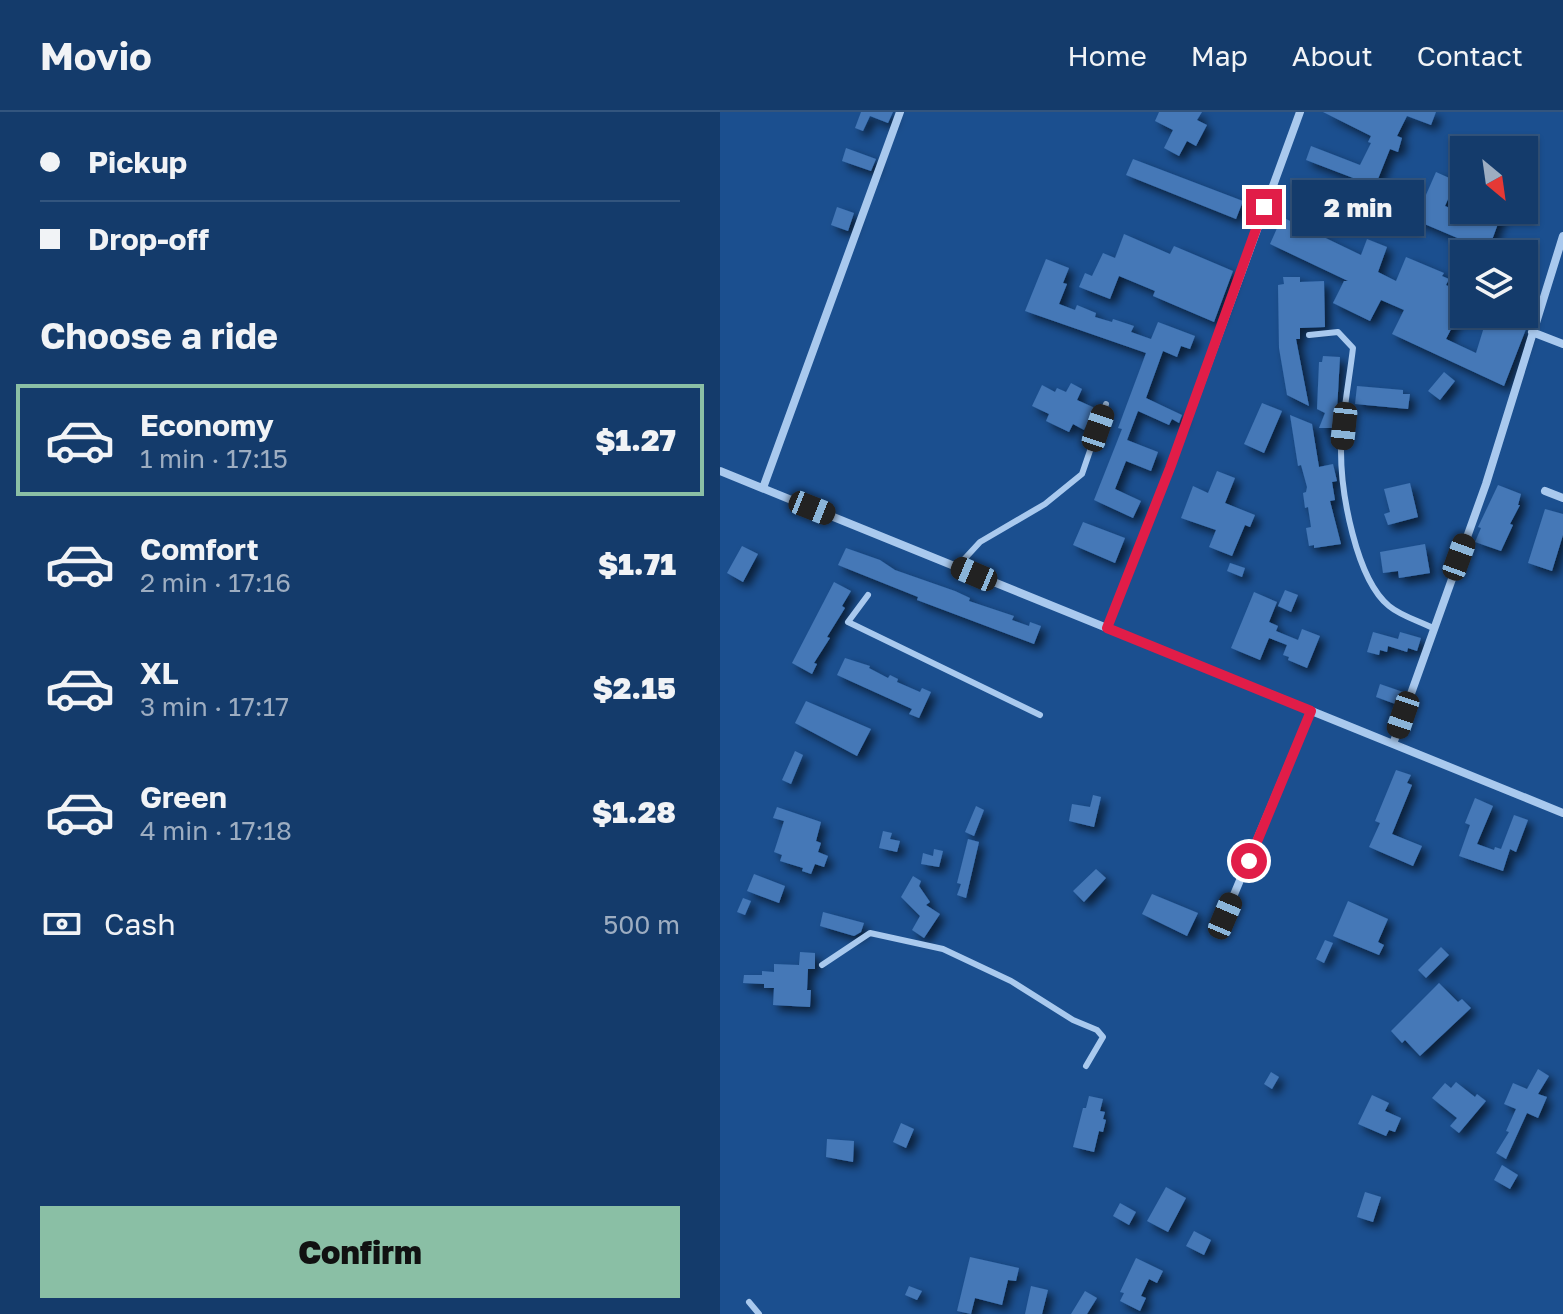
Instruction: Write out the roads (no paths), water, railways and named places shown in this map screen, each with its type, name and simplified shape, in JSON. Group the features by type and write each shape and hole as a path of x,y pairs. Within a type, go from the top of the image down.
{"street":[{"path":"763,488 900,112"},
{"path":"1107,628 1170,468 1300,112"},
{"path":"1393,744 1486,484 1563,236"},
{"path":"1532,332 1563,344"},
{"path":"720,471 1563,813"},
{"path":"1545,491 1563,498"},
{"path":"1225,916 1311,711"}],"lane":[{"path":"1309,335 1338,332 1353,348 1341,452 1356,550 1365,572 1392,609 1433,628"},
{"path":"957,567 980,542 1045,504 1082,474 1106,404"},
{"path":"868,595 848,622 1040,715"},
{"path":"822,965 870,933 943,949 1011,981 1073,1020 1097,1030 1103,1037 1086,1066"},
{"path":"749,1302 759,1314"}]}
